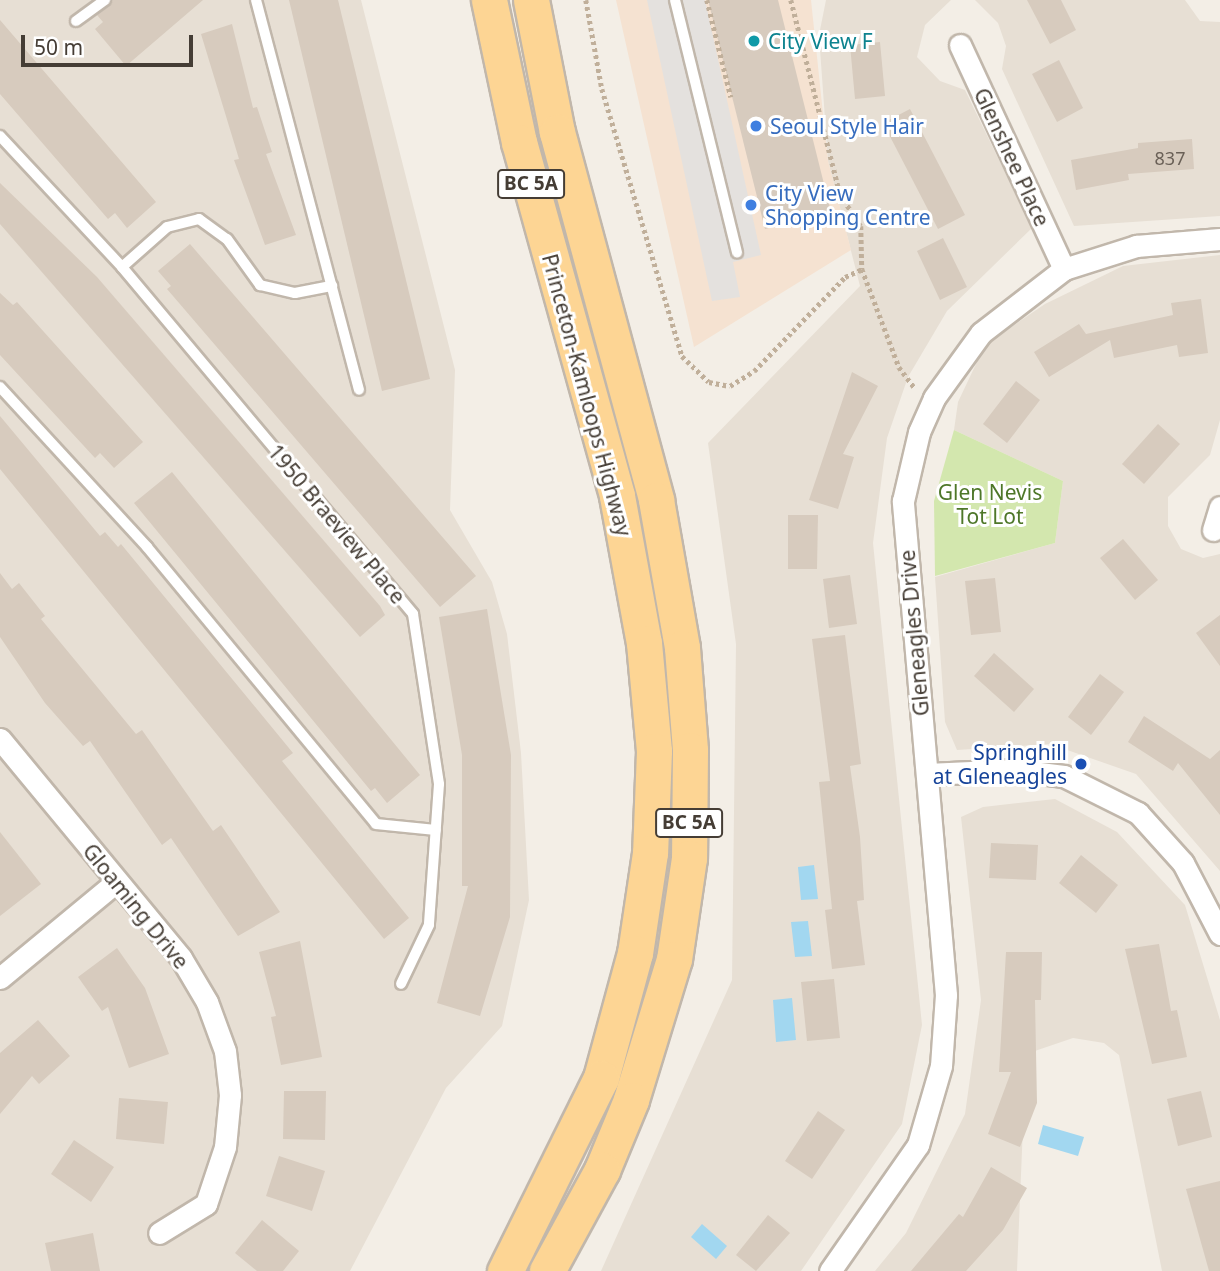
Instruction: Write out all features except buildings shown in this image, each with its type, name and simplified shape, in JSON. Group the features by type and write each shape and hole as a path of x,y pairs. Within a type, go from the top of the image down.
{"main road":[{"name":"Princeton-Kamloops Highway","path":"489,0 519,142 617,496 644,643 654,751 650,853 635,953 601,1078 505,1271"},
{"name":"Princeton-Kamloops Highway","path":"531,0 557,132 656,500 682,648 690,751 689,858 674,959 626,1112 602,1170 547,1271"}],"street":[{"name":"Glenshee Place","path":"960,45 1064,269"},
{"name":"Gleneagles Drive","path":"830,1271 918,1145 941,1066 946,995 903,501 919,432 934,398 981,333 1064,269 1136,246 1220,239"},
{"path":"1213,530 1220,508"},
{"name":"Gloaming Drive","path":"0,739 181,958 207,1002 225,1051 230,1095 225,1147 206,1205 159,1233"},
{"path":"927,774 1015,770 1064,775 1138,813 1183,863 1220,934"},
{"path":"0,978 116,882"}],"lane":[{"path":"76,22 104,0"},
{"path":"256,0 359,390"},
{"path":"676,0 737,253"},
{"name":"1950 Braeview Place","path":"0,136 122,268 413,614 439,784 429,925 401,984"},
{"path":"122,268 167,227 199,219 227,239 260,285 295,293 332,286"},
{"path":"0,387 147,547 376,824 436,830"}],"path":[{"path":"707,0 731,97"},
{"path":"791,0 840,194 861,226 862,269"}],"shaded area":[{"path":"0,0 361,0 455,370 450,510 492,582 507,634 521,753 529,900 502,1026 446,1088 350,1271 0,1271"},
{"name":"City View Shopping Centre","path":"616,0 811,0 828,161 851,250 694,347"},
{"path":"647,0 705,0 761,255 733,262 740,297 712,301"},
{"path":"826,0 951,0 925,25 917,57 940,81 965,90 1032,228 947,311 908,377 887,438 873,543 922,1025 902,1124 801,1271 601,1271 732,980 736,644 708,443 860,286 828,161 819,35"},
{"path":"975,0 1185,0 1200,21 1220,22 1220,216 1074,226 1002,69 1006,46 998,23"},
{"path":"1220,255 1220,420 1210,455 1168,497 1168,526 1181,549 1203,558 1220,554 1220,871 1136,774 1050,744 957,750 945,722 935,577 1055,543 1063,481 954,430 958,402 985,345 1045,304 1123,266"},
{"path":"1055,799 1117,832 1185,905 1220,1020 1220,1271 1162,1271 1119,1055 1104,1043 1073,1038 1026,1054 1017,1271 875,1271 906,1233 965,1114 981,1000 961,817 983,807"}],"green space":[{"name":"Glen Nevis Tot Lot","path":"954,430 1063,481 1055,543 935,576 934,501"}],"water":[{"path":"814,865 818,899 801,900 798,867"},
{"path":"808,921 812,956 795,957 791,922"},
{"path":"792,998 796,1040 776,1042 773,1000"},
{"path":"1043,1125 1084,1137 1078,1156 1038,1144"},
{"path":"702,1224 727,1246 716,1259 691,1237"}],"place":[{"name":"City View F","path":"754,41"},
{"name":"Seoul Style Hair","path":"756,126"},
{"name":"City View Shopping Centre","path":"751,205"},
{"name":"Springhill at Gleneagles","path":"1081,764"}]}
